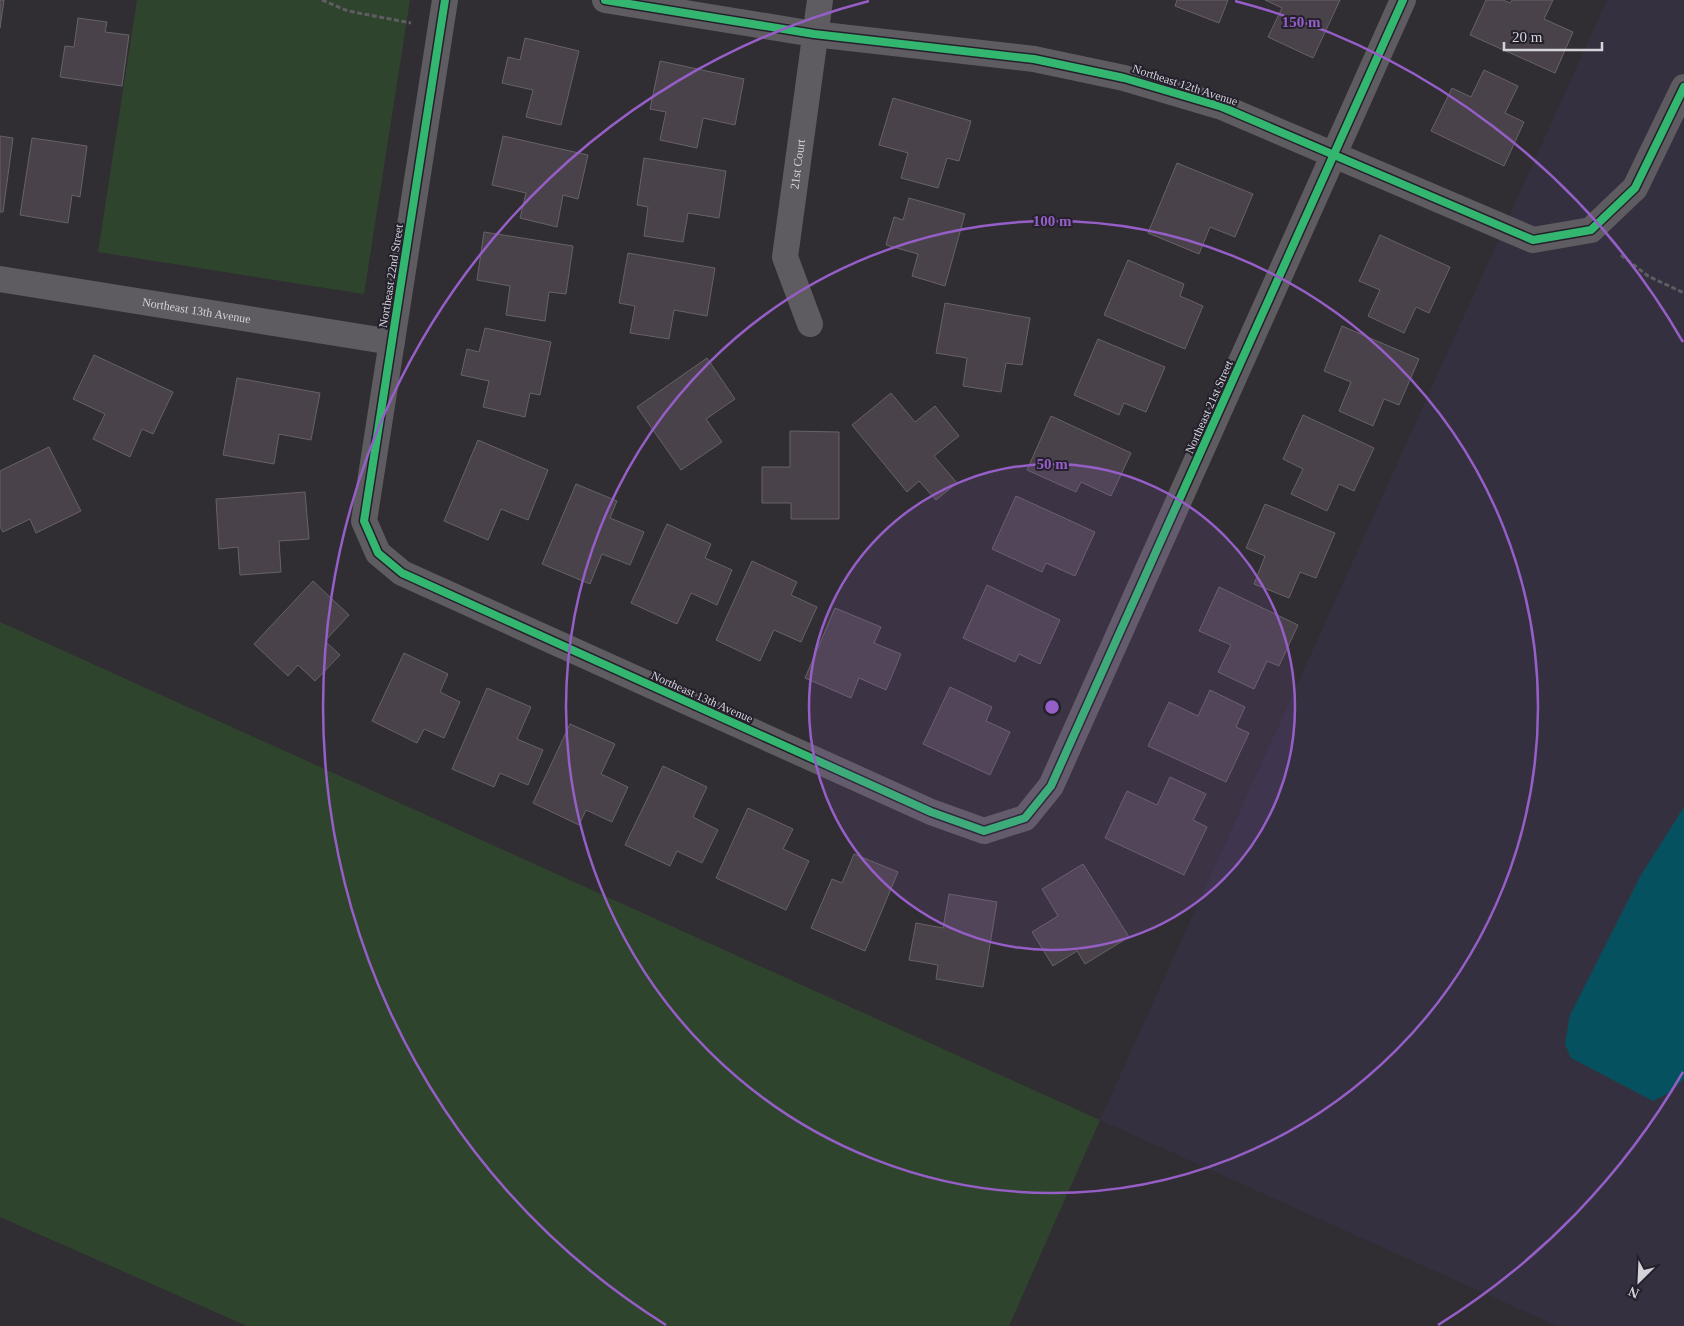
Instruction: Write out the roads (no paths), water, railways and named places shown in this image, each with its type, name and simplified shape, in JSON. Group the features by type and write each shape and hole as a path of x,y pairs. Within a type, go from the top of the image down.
{"street":[{"name":"Northeast 22nd Street","path":"378,553 364,520 445,0"},
{"name":"Northeast 12th Avenue","path":"606,0 814,34 1034,59 1124,78 1222,107 1534,240 1591,230 1636,188 1684,87"},
{"name":"21st Court","path":"810,324 785,257 820,0"},
{"name":"Northeast 21st Street","path":"1025,818 1051,786 1404,0"},
{"name":"Northeast 13th Avenue","path":"0,279 392,342"},
{"name":"Northeast 13th Avenue","path":"378,553 402,573 931,812 984,831 1025,818"}],"water":[{"path":"1684,807 1684,1079 1669,1093 1653,1101 1571,1058 1565,1044 1570,1015 1641,875"}]}
